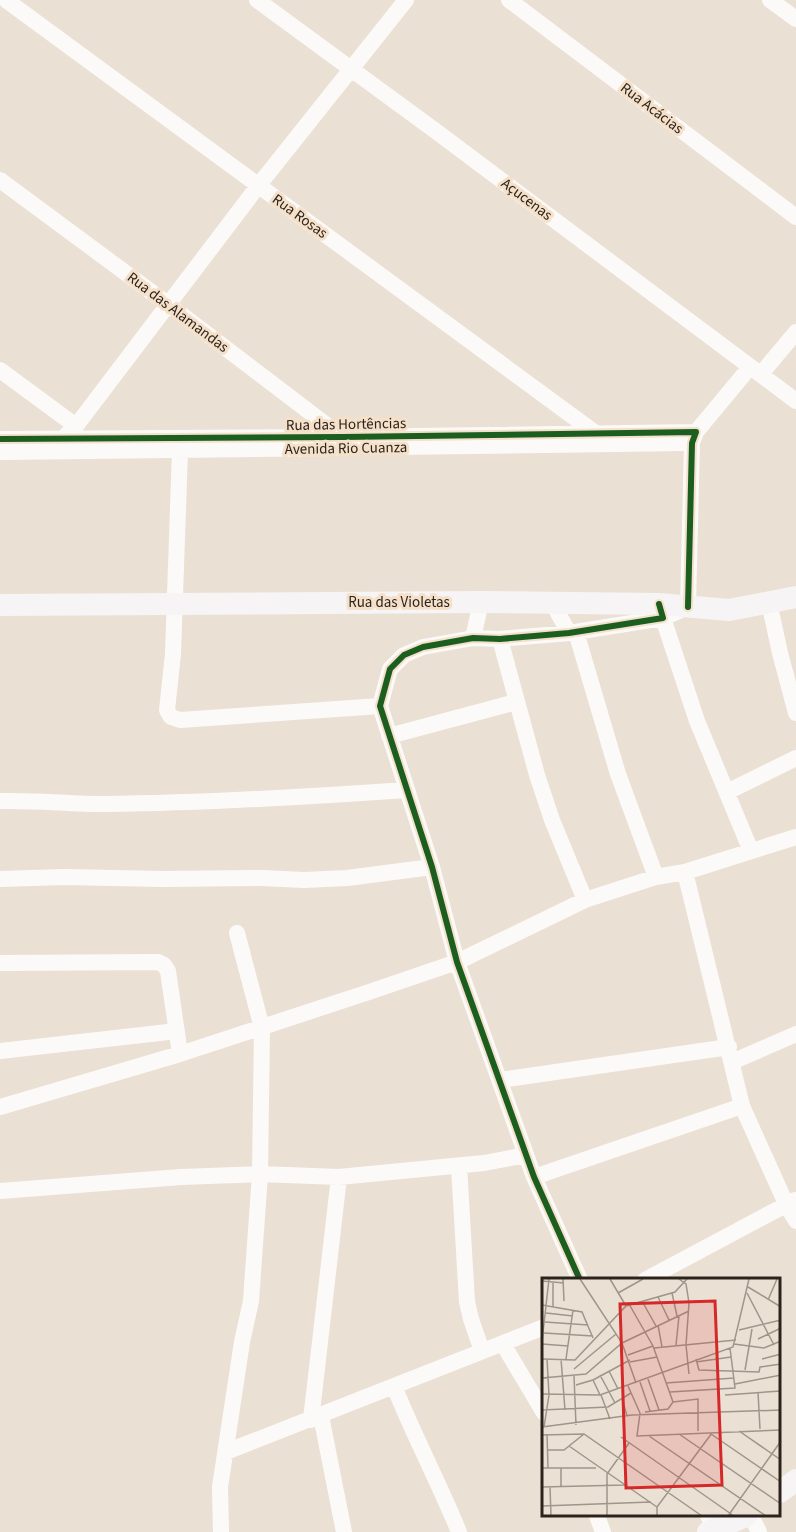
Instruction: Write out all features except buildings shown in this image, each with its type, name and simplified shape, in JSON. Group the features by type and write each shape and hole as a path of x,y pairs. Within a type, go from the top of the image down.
{"street":[{"name":"Rua Rosas","path":"6,0 594,432"},
{"name":"Açucenas","path":"257,0 438,132 796,400"},
{"path":"48,452 76,426 258,186 406,0"},
{"name":"Rua Acácias","path":"509,0 796,217"},
{"path":"770,0 796,19"},
{"name":"Rua das Alamandas","path":"0,180 348,442"},
{"path":"688,607 693,436 796,332"},
{"path":"0,370 76,426"},
{"name":"Rua das Hortências","path":"0,438 348,442 594,432 693,436"},
{"name":"Avenida Rio Cuanza","path":"0,452 180,450 348,442 693,436"},
{"path":"180,450 173,654 167,710 171,717 180,720 380,706"},
{"name":"Rua das Violetas","path":"0,605 481,602 661,611 688,607 729,610 796,597"},
{"path":"473,638 481,602"},
{"path":"769,602 796,713"},
{"path":"553,604 573,632 618,774 656,878"},
{"path":"579,1278 534,1177 457,962 432,867 380,706 390,669 404,656 423,647 473,638 500,639 573,632 661,611 698,721 751,851"},
{"path":"500,639 537,775 552,820 585,900"},
{"path":"389,736 516,702"},
{"path":"727,792 796,758"},
{"path":"0,801 38,800 103,804 406,790"},
{"path":"0,1107 262,1028 457,962 585,900 796,837"},
{"path":"0,879 64,877 304,880 346,878 432,867"},
{"path":"685,872 742,1106 791,1203 796,1221"},
{"path":"221,1532 220,1487 242,1342 251,1301 260,1174 262,1028 237,933"},
{"path":"0,963 158,962 164,965 168,970 180,1054"},
{"path":"0,1051 177,1031"},
{"path":"500,1080 730,1055 796,1034"},
{"path":"534,1177 742,1106"},
{"path":"0,1191 181,1177 260,1174 339,1177 459,1166 526,1155"},
{"path":"459,1166 467,1302 482,1351"},
{"path":"339,1177 316,1418 344,1532"},
{"path":"649,1278 791,1203"},
{"path":"225,1452 542,1328"},
{"path":"503,1344 542,1410"},
{"path":"394,1386 415,1438 440,1486 459,1532"},
{"path":"781,1491 796,1480"},
{"path":"598,1517 603,1532"},
{"path":"711,1525 739,1517"},
{"path":"752,1517 759,1532"}],"cycle path":[{"path":"0,439 696,432 692,443 688,607"},
{"path":"579,1278 534,1177 457,962 432,867 380,706 390,669 404,655 423,647 473,638 500,639 569,633 663,618 659,604"}]}
